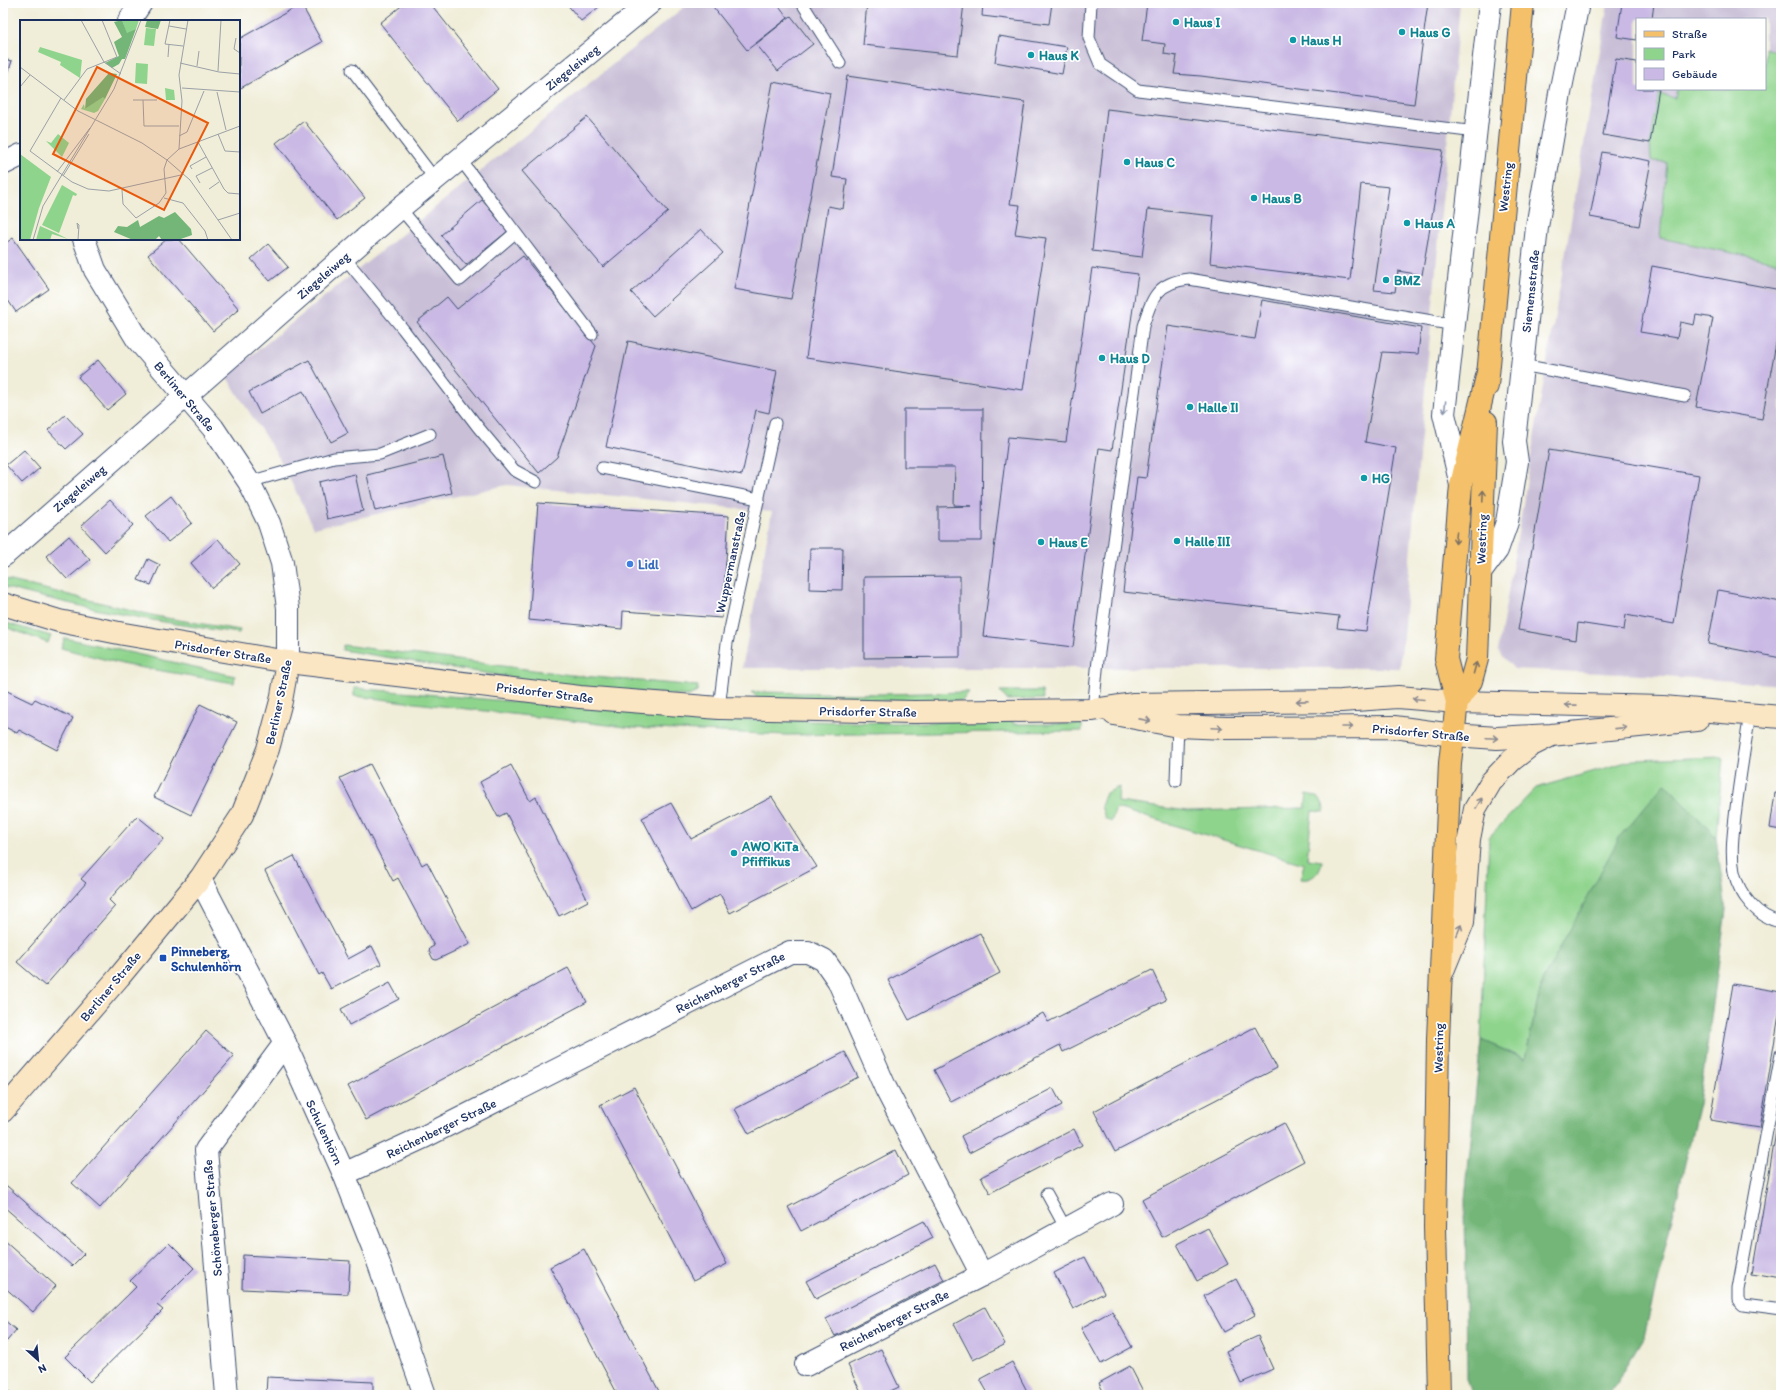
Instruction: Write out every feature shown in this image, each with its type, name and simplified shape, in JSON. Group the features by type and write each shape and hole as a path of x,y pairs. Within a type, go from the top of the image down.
{"main road":[{"name":"Westring","path":"1457,702 1471,681 1477,659 1488,372 1523,3"},
{"name":"Westring","path":"1439,1395 1434,1227 1440,980 1453,735 1457,702 1446,659 1461,485 1488,372"},
{"name":"Prisdorfer Straße","path":"3,604 59,621 124,634 288,662 580,697 719,708 914,712 1093,710 1132,704 1342,701 1398,697 1457,702 1663,707 1781,717"},
{"name":"Berliner Straße","path":"6,1101 119,977 200,879 242,814 268,750 281,701 288,662"},
{"name":"Prisdorfer Straße","path":"1093,710 1178,726 1226,728 1394,727 1453,735 1497,738 1551,735 1750,714"},
{"path":"1440,980 1463,922 1469,839 1475,809 1491,782 1512,760 1530,746 1551,735"}],"street":[{"path":"130,20 141,3"},
{"name":"Ziegeleiweg","path":"3,556 400,208 650,3"},
{"path":"1461,485 1444,414 1490,3"},
{"name":"Siemensstraße","path":"1480,573 1497,550 1507,522 1517,462 1514,441 1537,227 1560,93 1578,3"},
{"path":"3,164 20,156"},
{"name":"Berliner Straße","path":"84,240 95,270 137,339 213,428 249,482 270,524 282,563 288,608 288,662"},
{"name":"Schulenhörn","path":"200,879 285,1043 344,1174 374,1250 424,1395"},
{"name":"Reichenberger Straße","path":"344,1174 426,1136 790,952 808,952 824,960 838,980 886,1089 982,1275"},
{"name":"Schöneberger Straße","path":"227,1395 206,1150 285,1043"},
{"name":"Reichenberger Straße","path":"806,1365 982,1275 1112,1204"}],"lane":[{"path":"802,3 840,63"},
{"path":"1091,3 1089,38 1100,64 1138,90 1476,132"},
{"path":"352,70 435,179"},
{"path":"460,159 592,334"},
{"path":"400,208 460,280 515,233"},
{"path":"344,257 403,329 478,427 514,470 536,482"},
{"path":"1093,710 1100,644 1142,333 1151,300 1163,287 1175,280 1189,279 1455,325"},
{"path":"1522,365 1685,396"},
{"name":"Wuppermanstraße","path":"719,708 727,643 775,424"},
{"path":"249,482 334,458 380,454 430,434"},
{"path":"602,468 759,499"},
{"path":"1176,781 1179,703"},
{"path":"1750,714 1733,835 1734,871 1739,888 1747,901 1762,914 1781,922"},
{"path":"1781,1054 1738,1289 1738,1300 1744,1305 1781,1310"},
{"path":"1046,1194 1066,1229"}],"shaded area":[{"path":"689,3 1460,3 1400,668 742,668 772,512 507,485 314,528 279,458 226,376"},
{"path":"1608,3 1781,3 1781,685 1665,676 1514,669 1498,651"}],"green space":[{"path":"1766,48 1781,53 1781,263 1660,238 1667,162 1651,161 1650,143 1658,94 1675,98 1677,90 1766,90"},
{"path":"3,579 160,617 240,630 239,633 209,629 150,620 91,608 3,587"},
{"path":"3,622 51,636 48,643 3,626"},
{"path":"65,638 235,676 234,683 126,665 61,648"},
{"path":"343,645 571,675 698,686 697,692 688,696 571,687 342,650"},
{"path":"354,688 719,719 892,723 1013,720 1013,724 1082,724 1082,731 786,735 634,728 354,696"},
{"path":"1000,691 1042,691 1043,699 1007,700"},
{"path":"752,692 881,694 969,692 962,701 759,700"},
{"path":"1723,757 1716,837 1665,784 1542,982 1525,1059 1481,1040 1489,837 1536,788 1633,760"},
{"path":"1665,783 1716,837 1726,910 1699,1104 1644,1337 1609,1395 1472,1395 1467,1379 1465,1199 1481,1040 1525,1059 1542,982 1620,836"},
{"path":"1119,787 1118,802 1188,811 1305,808 1307,794 1317,797 1323,804 1324,812 1312,811 1307,859 1322,861 1321,865 1312,877 1308,879 1300,879 1304,864 1116,808 1111,822 1105,818 1101,806 1106,793"}],"building":[{"path":"405,3 430,3 498,89 458,121 380,23"},
{"path":"566,3 604,3 581,21"},
{"path":"710,3 777,3 788,18 747,50"},
{"path":"867,3 964,3 958,55 863,45"},
{"path":"983,3 1052,3 1049,24 982,16"},
{"name":"Haus H","path":"1147,3 1428,3 1414,104 1201,76 1174,74 1177,56 1164,54 1165,44 1142,41"},
{"path":"1622,3 1654,3 1652,18 1636,18 1636,40 1617,37"},
{"path":"301,4 322,42 240,88 240,38"},
{"path":"791,16 813,44 778,71 756,44"},
{"name":"Haus K","path":"999,36 1067,47 1062,74 995,62"},
{"path":"3,59 12,61 3,88"},
{"path":"1616,59 1636,62 1636,90 1659,90 1650,143 1603,135"},
{"path":"847,76 1025,102 1010,204 1020,205 1015,234 1046,238 1023,390 806,358 828,206 843,209 847,179 832,177"},
{"path":"773,82 830,93 791,299 734,289"},
{"name":"Haus B","path":"1107,109 1443,150 1422,275 1398,271 1395,292 1374,290 1389,187 1361,184 1350,280 1210,263 1214,216 1148,209 1142,257 1092,251"},
{"path":"587,117 668,212 603,267 522,171"},
{"path":"304,121 365,198 337,220 276,143"},
{"path":"1602,152 1651,161 1639,226 1590,217"},
{"path":"482,200 508,231 466,265 441,235"},
{"path":"701,229 723,253 653,316 631,292"},
{"path":"13,238 49,289 16,312 3,293 3,245"},
{"path":"166,240 180,240 239,309 213,331 148,255"},
{"path":"268,244 288,267 270,281 251,259"},
{"path":"523,256 596,346 557,457 539,473 417,322 447,297 457,309"},
{"path":"1652,266 1781,290 1781,317 1762,419 1696,407 1713,318 1696,315 1694,325 1680,322 1677,338 1640,332"},
{"name":"Haus E","path":"1092,268 1138,274 1112,450 1099,448 1073,647 983,636 1008,437 1066,442"},
{"path":"1262,300 1421,328 1418,354 1382,352 1365,442 1396,448 1366,631 1337,628 1339,616 1123,592 1137,477 1146,478 1168,326 1255,339"},
{"path":"628,341 777,371 769,413 756,410 742,475 606,447"},
{"path":"98,360 126,394 107,410 78,377"},
{"path":"309,360 348,433 331,442 303,391 260,414 249,392"},
{"path":"904,409 983,409 982,541 938,541 938,507 972,506 954,505 955,467 904,467"},
{"path":"65,415 83,434 66,449 48,430"},
{"path":"24,450 40,468 22,483 6,465"},
{"path":"1549,450 1699,475 1674,624 1626,615 1624,630 1578,623 1576,640 1518,630"},
{"path":"443,456 452,493 375,511 367,475"},
{"path":"355,474 363,511 327,519 319,482"},
{"path":"171,496 192,523 168,542 146,516"},
{"path":"110,500 133,525 105,552 81,526"},
{"name":"Lidl","path":"538,503 729,516 722,618 623,611 622,629 529,620"},
{"path":"69,536 90,560 67,579 46,556"},
{"path":"218,539 240,564 212,588 191,563"},
{"path":"810,548 843,548 842,590 809,589"},
{"path":"148,559 160,565 151,585 138,580"},
{"path":"960,576 960,657 864,658 864,577"},
{"path":"1718,590 1781,602 1781,658 1708,644"},
{"path":"3,689 32,703 35,699 73,718 57,750 19,730 17,733 3,726"},
{"path":"200,704 237,722 191,815 154,797"},
{"path":"370,764 422,865 427,862 470,944 436,960 433,959 429,951 430,948 434,946 398,878 393,881 340,778"},
{"path":"511,765 530,801 536,797 588,901 559,916 506,813 498,817 480,782"},
{"path":"1775,793 1781,794 1781,830 1770,828"},
{"name":"AWO KiTa Pfiffikus","path":"772,797 817,867 730,913 720,894 691,911 642,818 671,803 691,839"},
{"path":"137,816 164,838 109,900 115,906 45,986 17,962 86,883 81,879"},
{"path":"294,856 348,959 372,946 381,964 331,989 322,973 319,975 265,871"},
{"path":"980,933 1000,973 909,1020 888,980"},
{"path":"568,968 587,1002 366,1120 348,1086"},
{"path":"1152,970 1166,1000 1063,1052 1060,1045 951,1102 934,1070 1043,1013 1048,1022"},
{"path":"390,983 399,999 349,1025 341,1009"},
{"path":"1733,984 1781,992 1781,1003 1760,1128 1710,1120"},
{"path":"1255,1027 1277,1068 1115,1152 1094,1111"},
{"path":"206,1031 234,1056 100,1208 72,1183"},
{"path":"845,1052 858,1077 749,1134 735,1109"},
{"path":"634,1087 727,1264 693,1281 600,1105"},
{"path":"1053,1088 1062,1105 969,1153 961,1136"},
{"path":"1781,1108 1781,1279 1752,1274"},
{"path":"1284,1123 1304,1161 1162,1237 1142,1199"},
{"path":"1074,1129 1082,1145 990,1193 981,1177"},
{"path":"896,1150 908,1175 801,1231 788,1207"},
{"path":"7,1186 84,1254 72,1266 3,1206 3,1191"},
{"path":"924,1221 933,1238 816,1299 806,1281"},
{"path":"1208,1228 1228,1264 1197,1281 1177,1244"},
{"path":"3,1239 56,1286 33,1312 3,1286"},
{"path":"169,1243 194,1268 157,1305 163,1310 90,1382 65,1357 136,1287 130,1281"},
{"path":"584,1249 661,1395 618,1395 550,1267"},
{"path":"243,1255 350,1261 348,1294 242,1289"},
{"path":"1085,1257 1104,1293 1073,1309 1054,1273"},
{"path":"935,1263 944,1280 835,1336 826,1319"},
{"path":"1236,1279 1255,1315 1224,1332 1204,1296"},
{"path":"985,1307 1005,1344 973,1360 954,1324"},
{"path":"1112,1311 1132,1347 1101,1364 1081,1328"},
{"path":"3,1319 16,1330 7,1341 3,1338"},
{"path":"1258,1336 1273,1369 1241,1383 1226,1351"},
{"path":"881,1349 899,1387 882,1395 862,1395 848,1365"},
{"path":"1012,1362 1029,1395 989,1395 980,1379"},
{"path":"1130,1366 1145,1395 1105,1395 1099,1383"},
{"path":"267,1377 373,1382 373,1395 266,1395"},
{"path":"3,1384 12,1395 3,1395"}],"place":[{"name":"Haus I","path":"1176,22"},
{"name":"Haus G","path":"1402,32"},
{"name":"Haus H","path":"1293,40"},
{"name":"Haus K","path":"1031,55"},
{"name":"Haus C","path":"1127,162"},
{"name":"Haus B","path":"1254,198"},
{"name":"Haus A","path":"1407,223"},
{"name":"BMZ","path":"1386,280"},
{"name":"Haus D","path":"1102,358"},
{"name":"Halle II","path":"1190,407"},
{"name":"HG","path":"1364,478"},
{"name":"Halle III","path":"1177,541"},
{"name":"Haus E","path":"1041,542"},
{"name":"Lidl","path":"630,564"},
{"name":"AWO KiTa Pfiffikus","path":"734,853"},
{"name":"Pinneberg, Schulenhörn","path":"163,958"}]}
